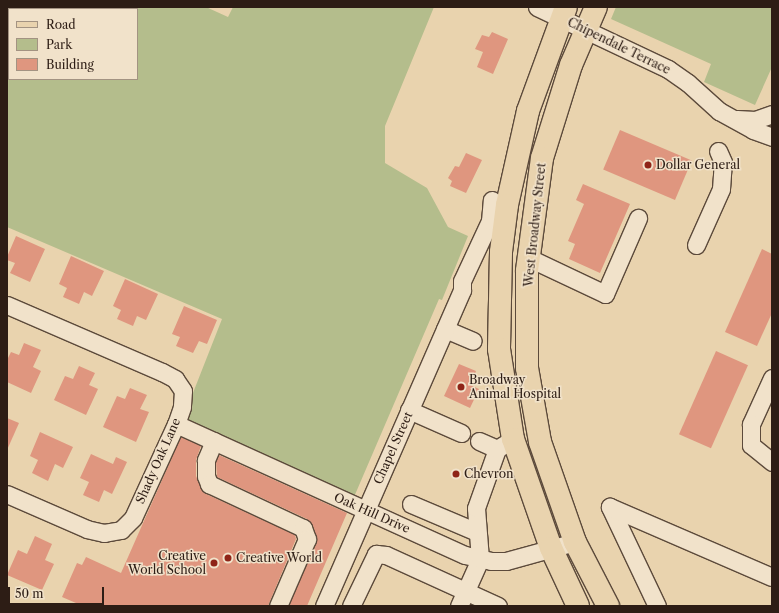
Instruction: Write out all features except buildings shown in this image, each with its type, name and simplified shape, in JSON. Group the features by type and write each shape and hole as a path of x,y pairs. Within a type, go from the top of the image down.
{"main road":[{"name":"West Broadway Street","path":"596,7 571,65 542,158 529,258 527,368 540,442 575,542 608,606"},
{"name":"West Broadway Street","path":"563,12 528,111 508,205 501,252 500,349 505,444 578,606"}],"street":[{"name":"Chipendale Terrace","path":"537,7 563,12 586,29 668,68 688,83 719,111 771,136"},
{"name":"Chipendale Terrace","path":"735,119 755,120 771,114"},
{"path":"771,114 771,136"},
{"path":"696,246 721,189 723,162 718,151"},
{"name":"Chapel Street","path":"324,606 462,290 462,281 490,221 492,200"},
{"path":"529,258 605,294 638,218"},
{"name":"Shady Oak Lane","path":"7,305 175,379 183,391 182,407 176,424 133,518 121,530 104,533 87,529 7,494"},
{"path":"445,329 473,341"},
{"path":"772,378 751,424 751,445 772,462"},
{"path":"409,410 461,433"},
{"name":"Oak Hill Drive","path":"176,424 465,555 480,559 506,561 575,542"},
{"path":"214,441 206,460 206,476 209,484 304,528 307,539 278,606"},
{"path":"463,599 480,559 476,508 505,444 479,441"},
{"path":"411,504 477,532"},
{"path":"657,606 610,507 772,577"},
{"path":"351,606 376,554 386,555 463,599 498,606"}],"green space":[{"path":"7,7 206,7 228,17 233,7 434,7 385,126 385,163 427,188 448,227 468,236 442,300 439,299 354,497 185,421 189,403 222,319 7,227"},
{"path":"616,7 772,7 772,67 755,105 704,82 711,64 611,19"}],"place":[{"name":"Dollar General","path":"648,165"},
{"name":"Broadway Animal Hospital","path":"461,387"},
{"name":"Chevron","path":"456,474"},
{"name":"Creative World","path":"228,558"},
{"name":"Creative World School","path":"214,563"}]}
